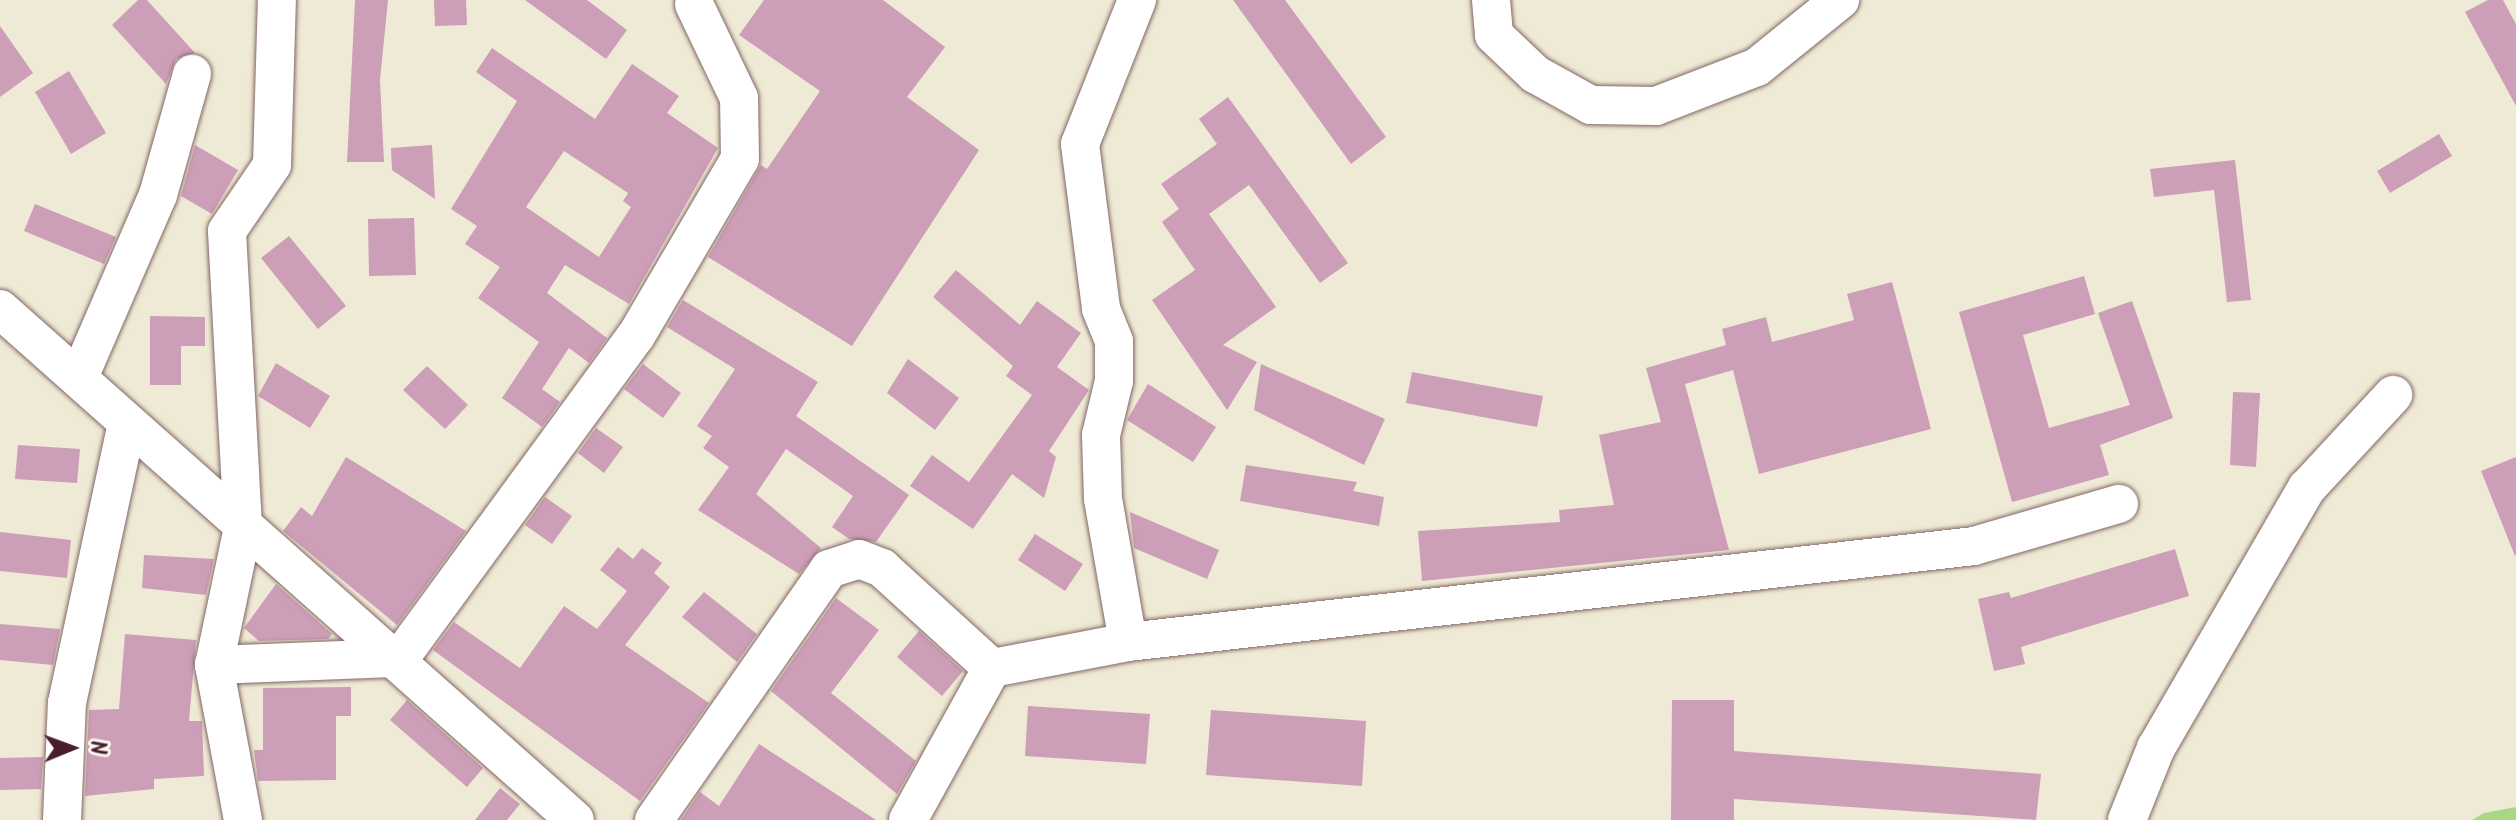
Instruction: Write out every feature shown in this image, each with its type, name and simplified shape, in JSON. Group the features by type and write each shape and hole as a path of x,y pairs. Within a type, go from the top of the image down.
{"street":[{"path":"243,820 214,665 243,527 227,231 272,165 277,0"},
{"path":"1128,642 1103,499 1101,435 1114,381 1114,341 1101,308 1080,144 1137,0"},
{"path":"1491,0 1494,35 1535,74 1591,105 1656,106 1757,67 1840,0"},
{"path":"400,658 636,336 740,159 739,98 694,4"},
{"path":"80,375 158,195 192,74"},
{"path":"0,309 80,375 127,424 243,527 400,658 575,820"},
{"path":"2127,820 2156,748 2307,488 2393,395"},
{"path":"62,820 67,703 127,424"},
{"path":"992,668 1128,642 1974,546 2119,504"},
{"path":"654,820 829,569 859,559 882,568 992,668"},
{"path":"214,665 400,658"},
{"path":"908,820 992,668"}],"green space":[{"path":"2516,807 2516,820 2472,820 2484,813"}],"building":[{"path":"138,0 147,0 195,53 176,59 166,84 112,25"},
{"path":"355,0 388,0 380,80 384,162 347,162"},
{"path":"434,0 466,0 467,25 435,26"},
{"path":"525,0 587,0 627,30 606,59"},
{"path":"764,0 883,0 945,47 907,97 979,150 852,346 708,257 761,165 767,169 820,91 739,35"},
{"path":"1233,0 1285,0 1386,137 1351,164"},
{"path":"2488,0 2503,0 2516,24 2516,106 2465,12"},
{"path":"0,26 33,73 0,97"},
{"path":"492,48 595,119 632,64 679,96 667,113 718,148 629,304 565,265 547,293 607,338 589,363 569,348 542,389 560,402 542,427 502,398 539,342 478,298 500,267 465,244 477,226 451,209 517,101 476,72","holes":["564,151 628,193 623,201 631,207 599,257 526,207"]},
{"path":"69,71 106,133 71,154 35,92"},
{"path":"1228,97 1348,263 1320,283 1249,185 1209,214 1276,307 1223,345 1257,362 1227,410 1152,300 1195,270 1162,222 1179,209 1161,184 1217,144 1199,119"},
{"path":"2439,134 2452,156 2390,193 2377,171"},
{"path":"195,145 238,170 212,214 181,196"},
{"path":"432,145 435,199 392,170 391,148"},
{"path":"2235,160 2251,300 2227,302 2214,190 2154,197 2150,169"},
{"path":"35,204 116,237 104,264 24,231"},
{"path":"414,218 416,275 369,276 368,219"},
{"path":"289,236 346,306 318,329 261,258"},
{"path":"956,270 1020,325 1037,301 1081,333 1057,367 1089,390 1049,451 1056,457 1044,498 1012,474 973,529 910,486 932,455 969,482 1032,395 1006,376 1013,366 933,297"},
{"path":"2084,276 2095,314 2023,335 2049,428 2130,405 2098,313 2132,301 2173,418 2100,445 2109,475 2012,502 1959,312"},
{"path":"1892,282 1931,429 1759,474 1733,370 1685,384 1729,550 1422,581 1418,531 1560,522 1559,510 1614,505 1599,435 1661,422 1646,368 1726,345 1722,329 1766,317 1772,342 1854,320 1847,294"},
{"path":"683,300 818,382 796,416 909,495 876,542 849,539 832,527 853,496 786,449 756,494 821,548 799,574 698,510 729,467 703,448 712,436 697,426 735,369 667,327"},
{"path":"150,316 205,317 205,346 181,346 181,385 150,385"},
{"path":"908,359 959,398 935,430 887,393"},
{"path":"276,363 330,396 310,428 258,396"},
{"path":"643,364 681,393 663,418 624,389"},
{"path":"1261,364 1385,419 1364,465 1254,410"},
{"path":"427,366 468,405 445,429 403,390"},
{"path":"1412,372 1543,396 1537,427 1406,403"},
{"path":"1148,384 1216,427 1193,462 1127,420"},
{"path":"2233,392 2260,393 2256,467 2230,465"},
{"path":"596,428 623,447 604,473 578,453"},
{"path":"18,445 80,449 77,483 15,479"},
{"path":"346,457 466,531 397,625 283,531 301,507 312,516"},
{"path":"2516,457 2516,555 2515,556 2481,471"},
{"path":"1246,465 1357,482 1353,491 1384,497 1379,526 1240,501"},
{"path":"545,497 572,516 552,544 525,525"},
{"path":"1130,512 1219,550 1207,579 1134,548"},
{"path":"0,532 71,540 67,578 0,571"},
{"path":"1035,534 1083,564 1065,591 1018,560"},
{"path":"618,547 633,559 642,548 662,563 654,573 670,587 625,645 709,703 640,801 433,650 454,622 520,668 564,606 597,629 627,591 600,570"},
{"path":"2175,549 2189,596 2021,647 2025,664 1994,671 1978,599 2009,592 2011,598"},
{"path":"144,555 214,559 206,595 142,588"},
{"path":"276,584 332,634 328,639 259,641 244,628"},
{"path":"704,592 757,634 737,662 682,617"},
{"path":"836,598 879,630 831,693 916,761 897,794 771,691"},
{"path":"0,624 60,629 53,665 0,660"},
{"path":"919,631 963,671 942,696 897,657"},
{"path":"125,634 196,640 189,721 202,721 204,776 154,779 154,789 85,796 89,710 119,709"},
{"path":"351,687 351,716 336,716 336,780 258,781 254,750 263,750 263,688"},
{"path":"407,700 483,768 467,787 390,720"},
{"path":"1672,700 1734,700 1734,751 2041,774 2036,820 1734,799 1734,820 1671,820"},
{"path":"1028,706 1150,714 1146,764 1025,756"},
{"path":"1211,710 1366,721 1362,786 1206,775"},
{"path":"759,744 876,820 681,820 700,792 719,806"},
{"path":"43,757 41,789 0,790 0,758"},
{"path":"500,788 520,804 507,820 475,820"}]}
